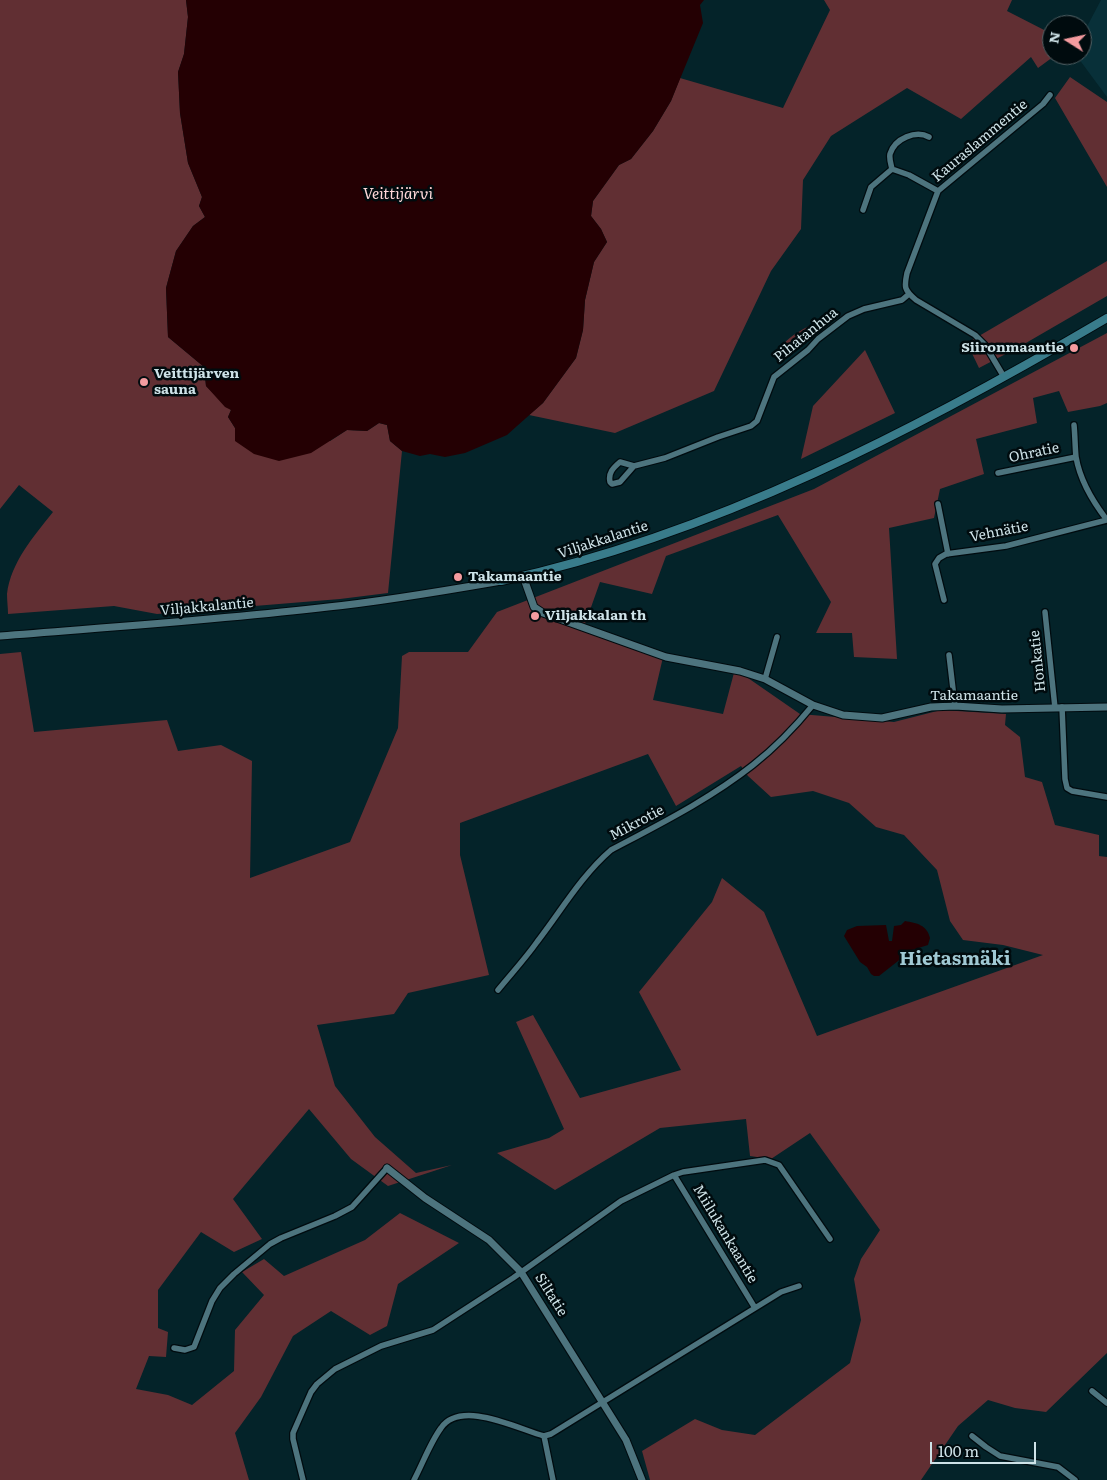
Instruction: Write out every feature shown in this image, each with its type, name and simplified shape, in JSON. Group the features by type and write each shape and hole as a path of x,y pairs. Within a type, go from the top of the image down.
{"main road":[{"name":"Viljakkalantie","path":"501,581 586,561 754,500 876,443 1004,377 1107,318"}],"street":[{"name":"Kauraslammentie","path":"908,294 905,286 907,273 938,191 1042,104 1050,95"},
{"path":"892,170 889,156 903,139 914,134 923,134 929,137"},
{"path":"892,170 909,175 938,191"},
{"path":"863,210 872,187 892,170"},
{"path":"908,294 975,335 984,345 1004,377"},
{"name":"Pihatanhua","path":"634,466 620,482 616,484 610,482 609,474 613,467 620,462 634,466 665,458 751,426 756,421 774,376 808,350 818,339 848,316 864,309 902,300 908,294"},
{"path":"1074,425 1076,457 1088,491 1107,520"},
{"name":"Ohratie","path":"998,473 1076,457"},
{"path":"938,504 948,554 939,558 936,564 944,600"},
{"name":"Vehnätie","path":"948,554 1006,546 1107,520"},
{"name":"Takamaantie","path":"523,576 534,607 543,613 666,657 740,670 765,679 813,705 843,715 862,718 882,718 931,707 955,706 1002,709 1107,707"},
{"name":"Viljakkalantie","path":"0,636 330,607 501,581"},
{"name":"Honkatie","path":"1045,612 1067,788 1072,791 1107,797"},
{"path":"765,679 777,638"},
{"path":"948,655 955,706"},
{"name":"Mikrotie","path":"498,990 536,944 586,875 611,850 710,795 753,765 790,733 813,705"},
{"path":"303,1480 292,1440 293,1433 311,1392 328,1373 368,1352 433,1330 522,1272 621,1201 674,1175 765,1160 779,1165 830,1238"},
{"path":"174,1348 185,1350 194,1347 212,1301 220,1288 258,1252 281,1238 352,1207 387,1168"},
{"name":"Siltatie","path":"387,1168 425,1198 489,1240 522,1272 626,1440 642,1480"},
{"name":"Miilukankaantie","path":"674,1175 755,1308"},
{"path":"414,1480 442,1427 455,1417 464,1415 481,1416 544,1436 551,1434 781,1292 799,1286"},
{"path":"1092,1391 1107,1403"},
{"path":"544,1436 553,1480"},
{"path":"972,1436 1000,1456 1058,1467 1074,1480"}],"shaded area":[{"path":"0,0 186,0 188,17 184,54 178,72 180,113 188,163 202,197 199,206 205,217 193,226 176,251 166,288 168,337 204,367 206,386 231,410 228,417 235,428 330,441 347,430 367,431 379,423 387,425 390,441 402,451 388,593 340,599 157,614 114,606 8,614 7,594 13,571 24,550 53,512 19,485 0,509"},
{"path":"824,0 1012,0 1007,11 1042,29 1042,65 1038,68 1031,57 961,119 907,88 831,136 803,180 801,229 771,271 714,391 615,433 529,415 543,403 576,358 583,330 585,300 594,262 607,242 601,229 591,216 593,201 619,165 631,159 653,131 671,101 680,78 783,108 830,10"},
{"path":"1101,0 1107,0 1107,97 1083,65 1092,65 1092,17"},
{"path":"1070,77 1107,102 1107,187 1055,98"},
{"path":"1107,261 1107,296 979,368 967,343"},
{"path":"834,316 836,319 810,334 781,361 778,361 779,353 789,338 818,322"},
{"path":"1107,333 1107,403 1068,412 1059,391 1033,398 1037,423 976,439 984,474 940,489 934,518 889,528 897,659 854,657 852,633 816,633 831,602 778,515 666,556 652,594 600,582 584,627 664,653 653,700 723,714 735,669 800,714 894,722 941,710 1006,714 1005,725 1020,737 1025,777 1042,782 1055,825 1099,835 1099,856 1107,857 1107,1353 1046,1412 1015,1408 988,1400 958,1426 921,1480 650,1480 642,1451 695,1419 722,1430 755,1435 850,1363 861,1320 854,1279 861,1259 880,1230 810,1133 771,1159 750,1156 746,1119 660,1128 555,1190 497,1153 549,1138 564,1129 516,1022 533,1015 580,1098 681,1070 639,992 712,902 722,878 764,912 817,1036 1043,955 1003,945 963,940 950,921 937,870 904,835 876,827 849,803 813,791 771,797 748,776 741,766 676,806 648,754 460,823 460,855 489,975 408,993 394,1014 317,1025 335,1086 375,1137 416,1173 452,1165 388,1186 351,1159 309,1109 233,1199 262,1239 234,1252 201,1232 158,1290 158,1328 168,1332 166,1357 149,1356 136,1389 168,1395 192,1405 234,1371 235,1330 264,1295 242,1272 264,1259 284,1276 365,1240 400,1213 459,1243 398,1284 387,1326 370,1335 331,1311 293,1336 261,1397 235,1433 249,1480 0,1480 0,654 21,652 34,732 167,720 178,751 221,745 252,761 250,878 350,842 398,728 402,656 409,652 468,652 497,612 814,489"},
{"path":"865,350 895,413 801,459 813,406"}],"water":[{"name":"Veittijärvi","path":"186,0 704,0 700,5 703,23 671,101 653,131 631,159 619,165 593,201 591,216 601,229 607,242 594,262 585,300 583,330 576,358 543,403 507,435 465,453 445,457 430,454 420,456 402,451 390,441 387,425 379,423 367,431 347,430 311,453 279,461 254,454 235,441 235,428 228,417 231,410 225,407 206,386 204,367 168,337 166,288 176,251 193,226 205,217 199,206 202,197 188,163 180,113 178,72 184,54 188,17"},
{"path":"905,921 917,924 927,930 930,938 928,945 912,950 879,976 874,976 860,962 844,936 847,930 857,926 886,925 889,941 892,941 894,926 901,925"}],"place":[{"name":"Siironmaantie","path":"1074,348"},
{"name":"Veittijärven sauna","path":"144,382"},
{"name":"Takamaantie","path":"458,577"},
{"name":"Viljakkalan th","path":"535,616"}],"district":[{"name":"Hietasmäki","path":"955,959"}]}
